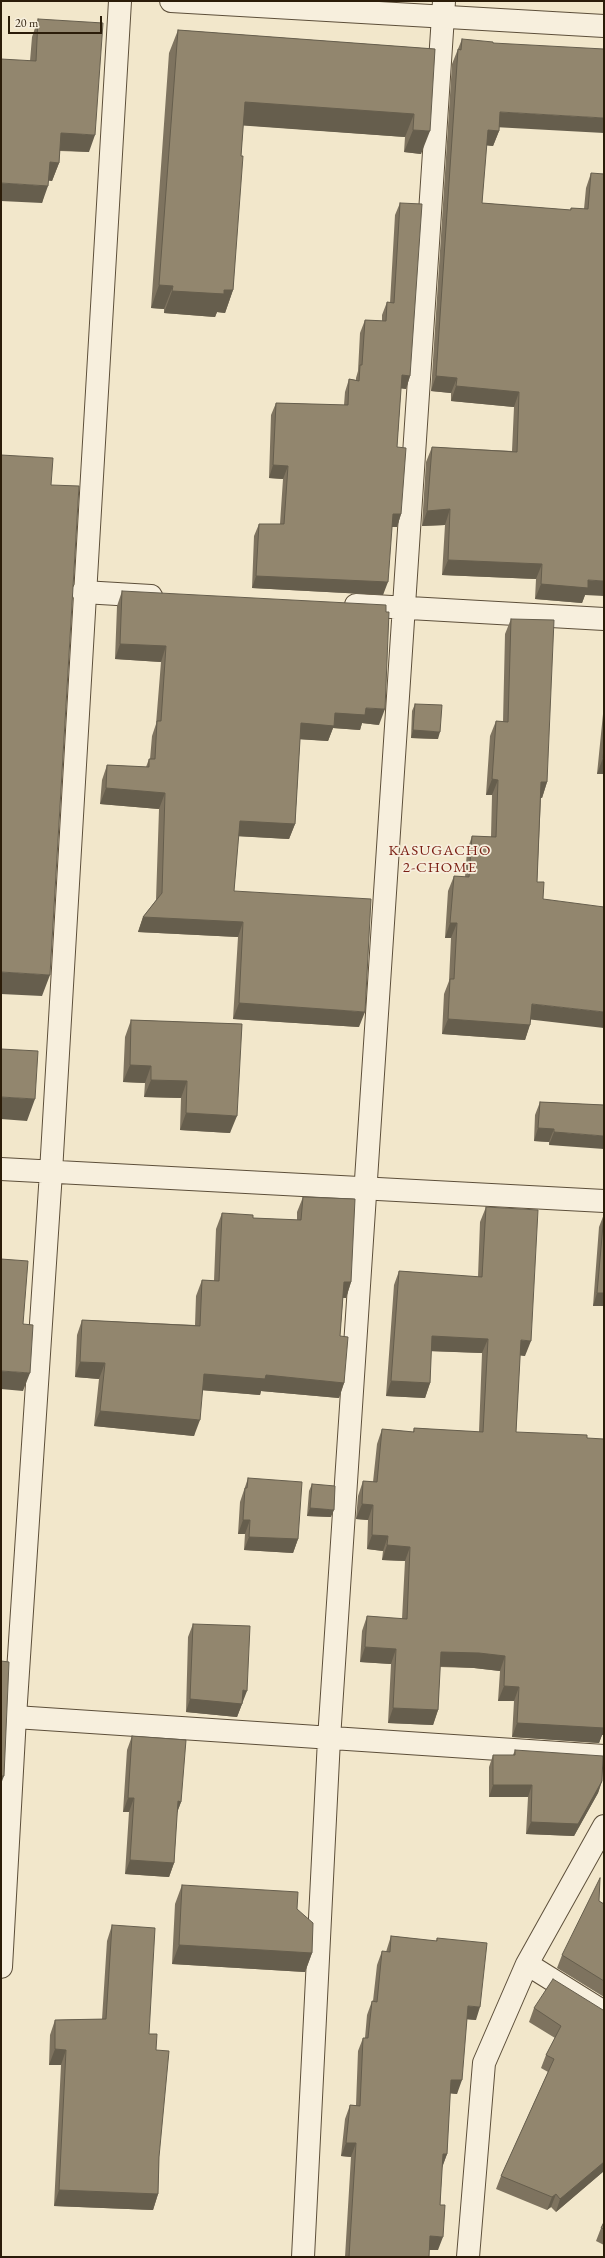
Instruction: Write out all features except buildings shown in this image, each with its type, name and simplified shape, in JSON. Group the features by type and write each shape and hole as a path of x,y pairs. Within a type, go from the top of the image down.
{"street":[{"path":"1,1967 15,1717 51,1172 83,592 120,1"},
{"path":"171,1 444,9 604,26"},
{"path":"303,2257 329,1739 444,9"},
{"path":"83,592 169,596"},
{"path":"334,604 604,619"},
{"path":"1,1169 604,1201"},
{"path":"15,1717 329,1739 604,1756"},
{"path":"468,2257 484,2063 527,1964 604,1826"},
{"path":"527,1964 604,2012"}],"district":[{"name":"KASUGACHO 2-CHOME","path":"440,860"}]}
